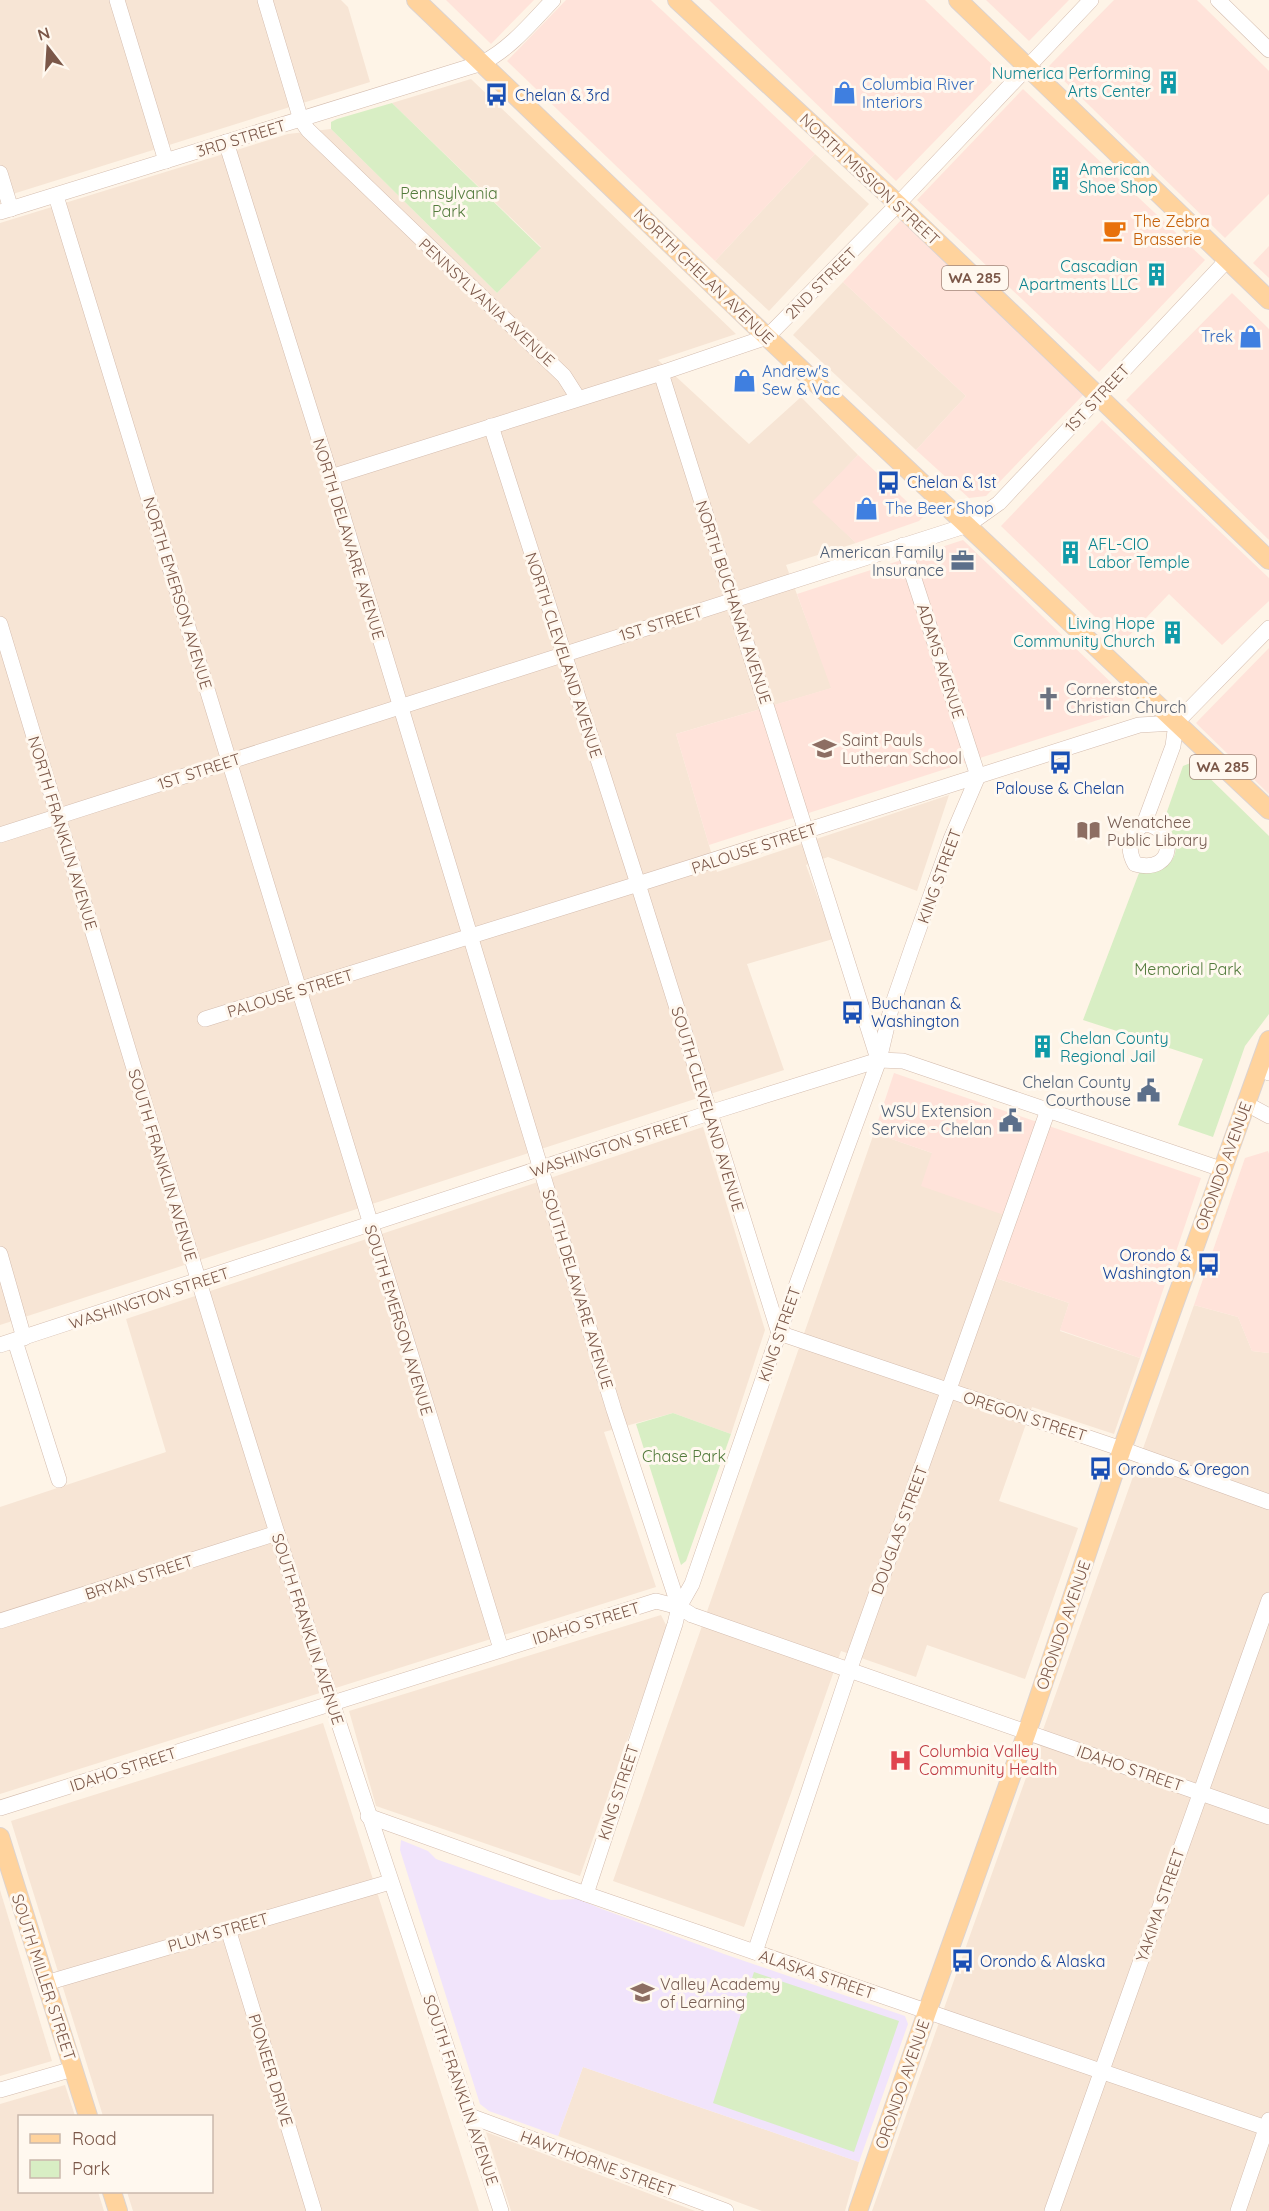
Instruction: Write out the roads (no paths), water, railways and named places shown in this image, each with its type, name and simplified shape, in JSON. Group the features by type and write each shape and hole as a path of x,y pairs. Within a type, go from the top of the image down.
{"main road":[{"name":"NORTH CHELAN AVENUE","path":"416,0 767,337 1176,723"},
{"name":"NORTH MISSION STREET","path":"677,0 898,204 1269,560"},
{"path":"958,0 1269,300"},
{"name":"WA 285","path":"1176,723 1269,810"},
{"name":"ORONDO AVENUE","path":"858,2211 1027,1732 1122,1449 1221,1169 1267,1049"},
{"name":"SOUTH MILLER STREET","path":"0,1837 88,2115"},
{"path":"112,2193 118,2211"}],"street":[{"path":"117,0 166,161"},
{"name":"PENNSYLVANIA AVENUE","path":"265,0 301,120 320,144 564,376 578,398"},
{"name":"3RD STREET","path":"5,211 482,63 498,56 553,0"},
{"name":"2ND STREET","path":"330,477 661,373 767,337 898,204 1091,0"},
{"path":"1218,0 1269,50"},
{"name":"NORTH DELAWARE AVENUE","path":"226,142 470,936"},
{"path":"0,173 5,211"},
{"name":"NORTH EMERSON AVENUE","path":"56,196 298,991"},
{"name":"1ST STREET","path":"0,834 968,525 992,509 1228,259"},
{"name":"NORTH BUCHANAN AVENUE","path":"661,373 879,1060"},
{"name":"NORTH CLEVELAND AVENUE","path":"491,426 638,884"},
{"name":"ADAMS AVENUE","path":"903,545 978,776"},
{"name":"NORTH FRANKLIN AVENUE","path":"0,624 126,1042"},
{"path":"1144,824 1173,746 1176,723 1269,628"},
{"name":"PALOUSE STREET","path":"205,1019 1138,725 1176,723"},
{"name":"KING STREET","path":"586,1894 621,1780 679,1607 692,1584 779,1333 879,1060 891,1009 951,839 978,776"},
{"name":"SOUTH CLEVELAND AVENUE","path":"638,884 779,1333"},
{"name":"SOUTH DELAWARE AVENUE","path":"470,936 614,1410 679,1607"},
{"name":"SOUTH EMERSON AVENUE","path":"298,991 501,1649"},
{"name":"SOUTH FRANKLIN AVENUE","path":"126,1042 277,1533 368,1816 501,2211"},
{"path":"1267,1049 1269,1073"},
{"name":"WASHINGTON STREET","path":"13,1341 370,1226 709,1113 879,1060 903,1061 1221,1169"},
{"path":"1245,1103 1269,1116"},
{"name":"DOUGLAS STREET","path":"755,1952 849,1671 1048,1110"},
{"path":"0,1254 13,1341 59,1479"},
{"name":"OREGON STREET","path":"779,1333 1122,1449 1269,1502"},
{"name":"BRYAN STREET","path":"0,1622 277,1533"},
{"name":"YAKIMA STREET","path":"1052,2211 1269,1600"},
{"name":"IDAHO STREET","path":"0,1808 657,1601 679,1607 692,1614 849,1671 1269,1817"},
{"name":"ALASKA STREET","path":"368,1816 927,2012 1268,2126"},
{"name":"PLUM STREET","path":"46,1983 390,1882"},
{"name":"PIONEER DRIVE","path":"228,1929 314,2211"},
{"path":"0,2090 73,2069"},
{"name":"HAWTHORNE STREET","path":"470,2116 726,2211"},
{"path":"1241,2208 1268,2126"}],"place":[{"name":"Numerica Performing Arts Center","path":"1169,82"},
{"name":"Columbia River Interiors","path":"844,93"},
{"name":"Chelan & 3rd","path":"497,95"},
{"name":"American Shoe Shop","path":"1061,178"},
{"name":"The Zebra Brasserie","path":"1115,230"},
{"name":"Cascadian Apartments LLC","path":"1156,275"},
{"name":"Trek","path":"1251,336"},
{"name":"Andrew's Sew & Vac","path":"744,380"},
{"name":"Chelan & 1st","path":"889,482"},
{"name":"The Beer Shop","path":"867,508"},
{"name":"AFL-CIO Labor Temple","path":"1070,553"},
{"name":"American Family Insurance","path":"962,561"},
{"name":"Living Hope Community Church","path":"1173,632"},
{"name":"Cornerstone Christian Church","path":"1048,698"},
{"name":"Saint Pauls Lutheran School","path":"824,749"},
{"name":"Palouse & Chelan","path":"1060,763"},
{"name":"Wenatchee Public Library","path":"1089,831"},
{"name":"Buchanan & Washington","path":"853,1012"},
{"name":"Chelan County Regional Jail","path":"1042,1047"},
{"name":"Chelan County Courthouse","path":"1149,1091"},
{"name":"WSU Extension Service - Chelan","path":"1010,1120"},
{"name":"Orondo & Washington","path":"1209,1264"},
{"name":"Orondo & Oregon","path":"1100,1469"},
{"name":"Columbia Valley Community Health","path":"901,1760"},
{"name":"Orondo & Alaska","path":"962,1961"},
{"name":"Valley Academy of Learning","path":"642,1993"}],"park label":[{"name":"Pennsylvania Park","path":"449,202"},
{"name":"Memorial Park","path":"1188,969"},
{"name":"Chase Park","path":"684,1456"}]}
